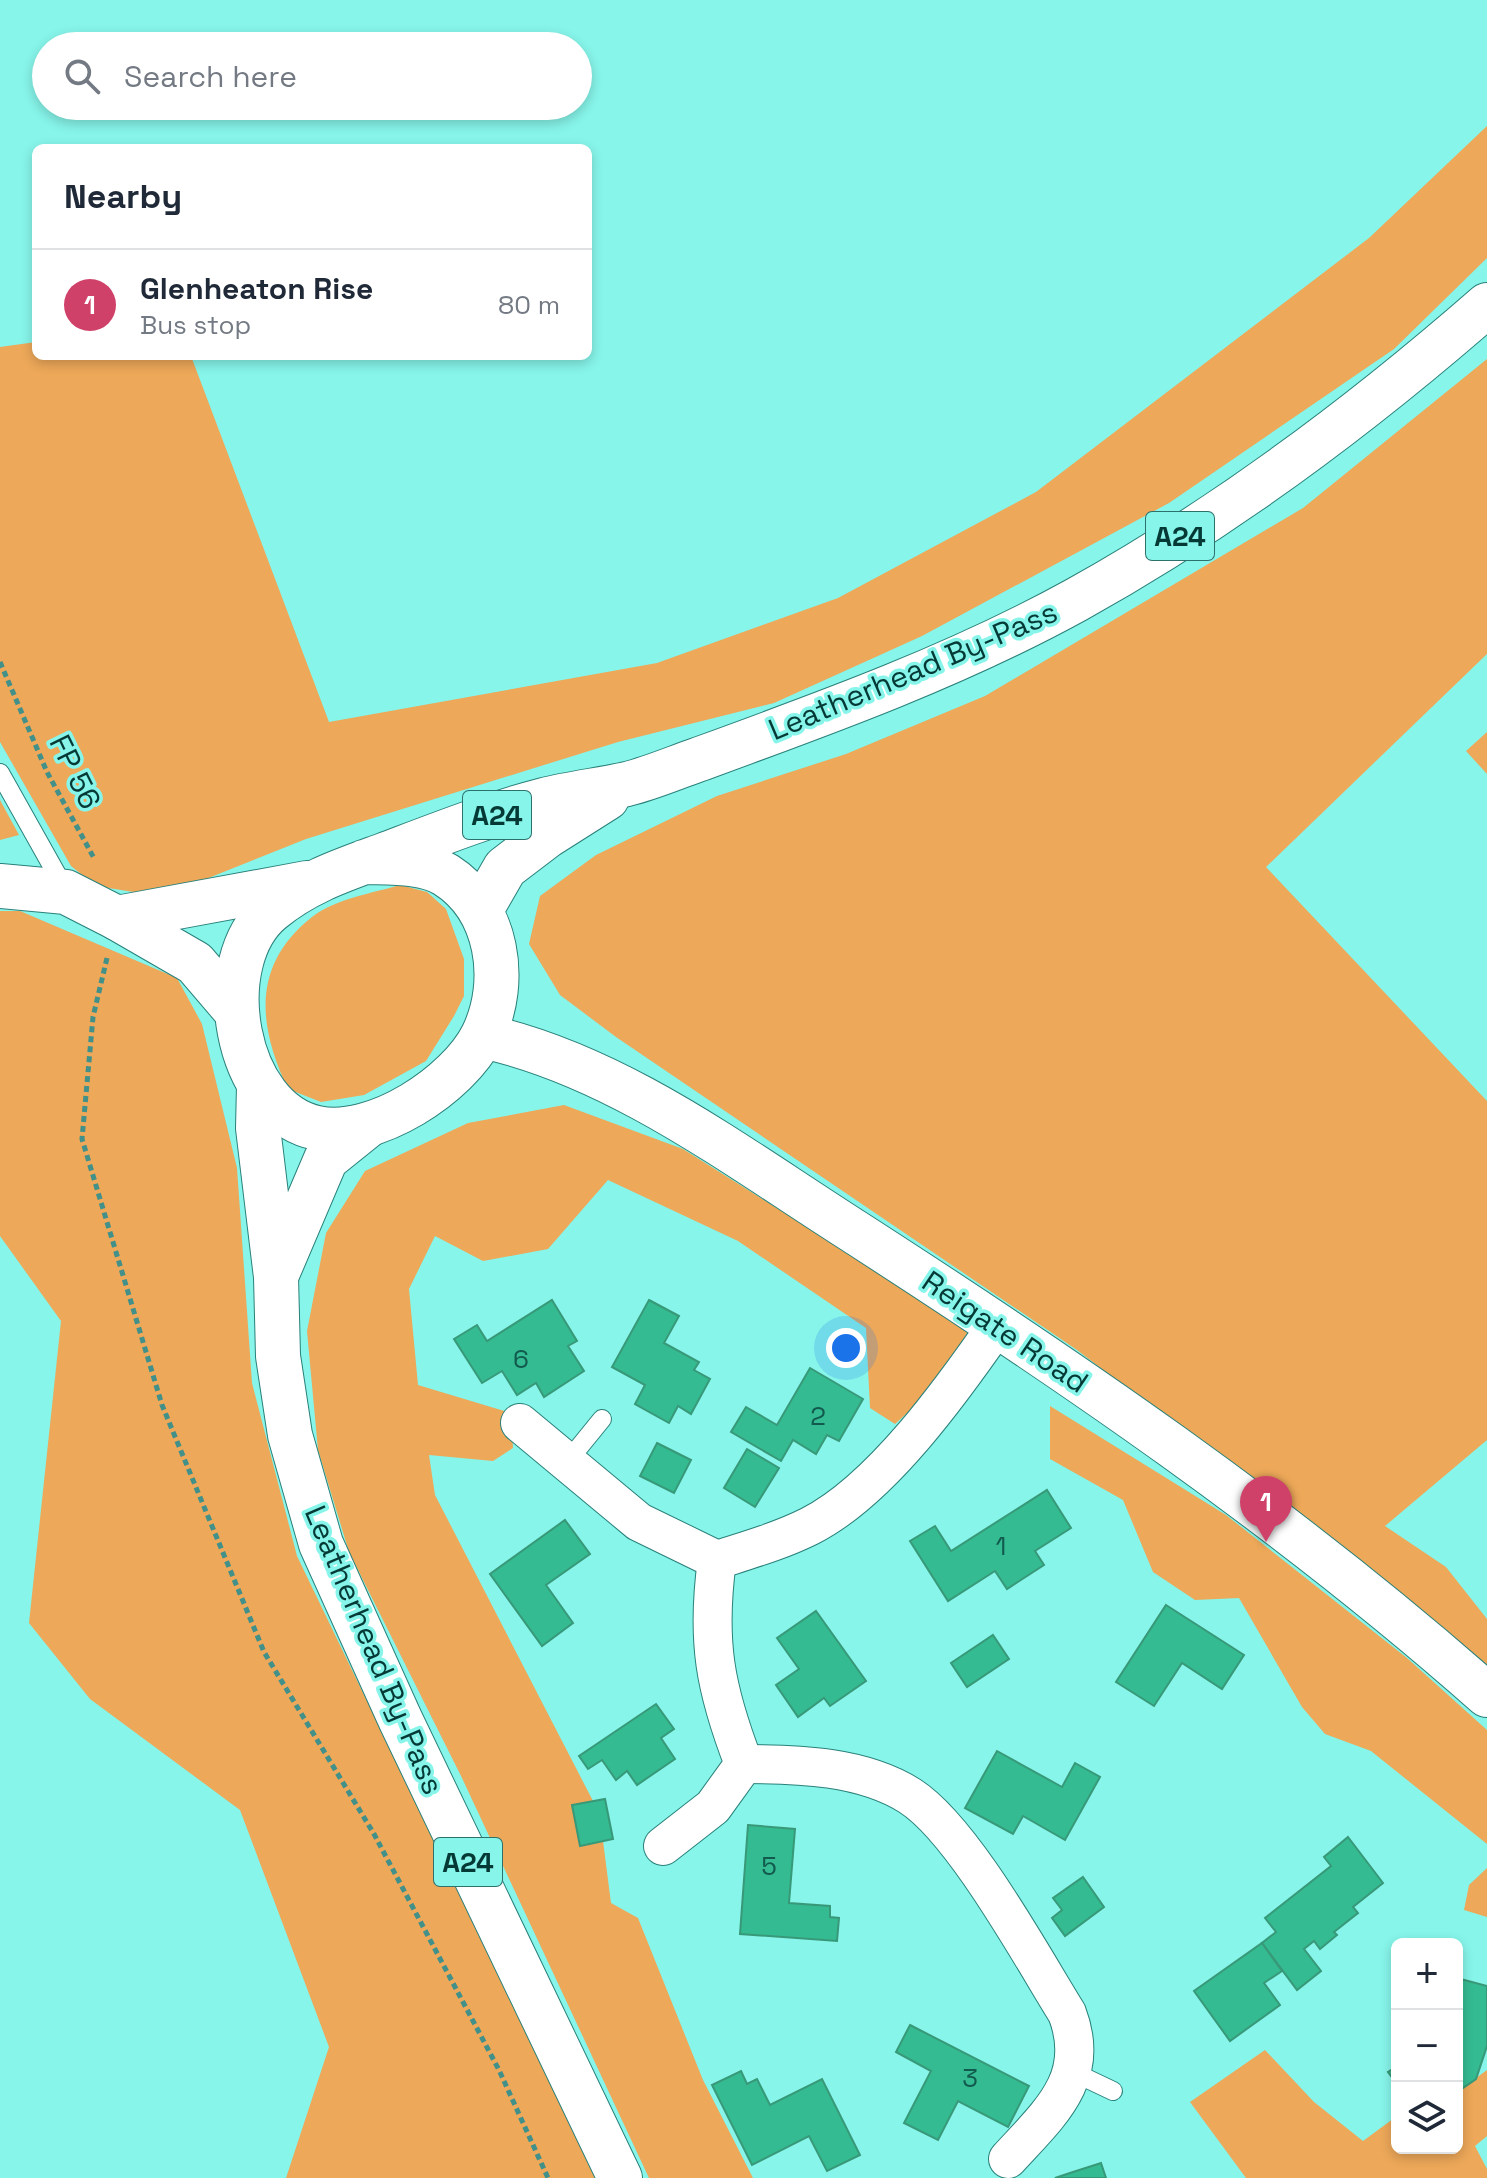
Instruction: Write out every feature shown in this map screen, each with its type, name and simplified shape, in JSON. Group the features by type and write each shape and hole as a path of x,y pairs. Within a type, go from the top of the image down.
{"main road":[{"name":"Leatherhead By-Pass","path":"364,862 542,801 633,782 836,710 952,660 1076,600 1242,498 1401,381 1487,305"},
{"name":"Leatherhead By-Pass","path":"482,908 505,868 547,836 633,782"},
{"path":"117,918 307,883 364,862 403,863 444,873 482,908 495,941 494,991 483,1036 443,1084 411,1107 367,1126 320,1129 286,1117 259,1086 236,1011 240,961 265,915 307,883"},
{"path":"0,886 66,892 117,918 195,963 236,1011"},
{"name":"Reigate Road","path":"483,1036 527,1046 592,1072 726,1149 998,1324 1248,1501 1487,1695"},
{"name":"Leatherhead By-Pass","path":"259,1086 258,1128 276,1277 278,1356 290,1435 321,1544 400,1719 620,2178"},
{"name":"Leatherhead By-Pass","path":"276,1277 326,1159 367,1126"}],"street":[{"path":"520,1423 639,1522 717,1560 811,1525 855,1494 894,1457 998,1324"},
{"path":"717,1560 711,1607 713,1660 722,1707 744,1764"},
{"path":"663,1846 713,1807 744,1764"},
{"path":"744,1764 828,1768 909,1795 937,1819 981,1878 1067,2013 1076,2036 1077,2060 1073,2072 1040,2124 1008,2159"}],"lane":[{"path":"0,773 66,892"},
{"path":"567,1462 602,1419"},
{"path":"1073,2072 1113,2091"}],"path":[{"name":"FP 56","path":"0,662 47,772 96,862 66,892"},
{"path":"117,918 93,1017 82,1139 162,1405 264,1652 374,1834 499,2070 548,2178"}],"shaded area":[{"path":"1487,126 1487,258 1394,349 1169,503 922,636 774,703 618,742 306,839 191,885 146,894 96,886 71,866 0,742 0,347 32,343 32,360 193,360 329,722 657,663 838,598 1036,492 1369,238"},
{"path":"1487,359 1487,654 1266,867 1487,1101 1487,1440 1385,1526 1446,1567 1487,1619 1487,1675 1349,1557 1077,1350 616,1037 560,995 529,944 540,896 596,855 717,796 846,754 985,696 1303,508"},
{"path":"1487,732 1487,774 1466,751"},
{"path":"0,800 19,835 0,840"},
{"path":"400,885 427,892 446,909 464,959 464,996 454,1016 426,1061 364,1095 321,1102 288,1089 266,1020 266,997 278,955 292,936 321,911 354,897"},
{"path":"0,911 20,911 177,978 202,1024 237,1168 252,1383 297,1556 597,2178 286,2178 329,2047 240,1810 90,1699 29,1623 61,1321 0,1236"},
{"path":"564,1105 683,1149 969,1329 943,1381 895,1424 870,1408 866,1328 738,1241 608,1180 548,1249 483,1261 435,1236 409,1289 418,1385 511,1413 513,1448 493,1461 429,1455 435,1495 593,1801 573,1805 603,1841 611,1903 638,1918 703,2080 753,2178 649,2178 462,1778 349,1552 318,1450 307,1331 326,1233 365,1171 468,1123"},
{"path":"1050,1406 1226,1515 1407,1658 1487,1730 1487,1844 1371,1751 1325,1734 1302,1707 1239,1598 1195,1600 1153,1572 1123,1500 1050,1459"},
{"path":"1487,1868 1487,1917 1464,1910 1469,1885"},
{"path":"1265,2050 1314,2102 1363,2141 1391,2120 1391,2154 1463,2154 1463,2088 1487,2070 1487,2136 1475,2146 1487,2169 1487,2178 1246,2178 1190,2102"}],"building":[{"path":"552,1300 577,1341 568,1346 584,1371 544,1397 536,1383 517,1395 502,1371 482,1383 454,1339 477,1325 487,1341"},
{"path":"649,1300 679,1316 664,1343 699,1362 694,1370 710,1379 691,1414 678,1406 669,1423 635,1404 645,1385 612,1367"},
{"path":"810,1368 863,1399 839,1441 827,1435 816,1454 793,1440 781,1461 731,1432 746,1407 777,1425"},
{"path":"657,1443 691,1460 674,1493 640,1476"},
{"path":"747,1449 779,1468 755,1507 724,1488"},
{"path":"1047,1490 1071,1528 1035,1551 1044,1565 1007,1589 995,1571 948,1601 910,1541 935,1526 951,1551"},
{"path":"565,1520 590,1554 546,1585 573,1623 542,1646 490,1574"},
{"path":"1166,1605 1244,1655 1222,1689 1182,1663 1154,1706 1116,1682"},
{"path":"816,1611 866,1681 830,1706 824,1698 798,1717 776,1685 799,1669 777,1638"},
{"path":"993,1635 1009,1659 967,1687 951,1663"},
{"path":"656,1704 674,1729 661,1738 675,1759 637,1785 627,1771 616,1780 602,1760 588,1769 579,1756"},
{"path":"997,1751 1062,1787 1075,1763 1100,1777 1065,1840 1023,1816 1013,1834 965,1808"},
{"path":"605,1799 613,1839 580,1846 572,1805"},
{"path":"748,1825 795,1829 789,1903 830,1906 830,1917 839,1918 837,1941 740,1934"},
{"path":"1348,1837 1383,1883 1353,1907 1358,1913 1334,1932 1337,1935 1320,1949 1314,1941 1304,1949 1321,1971 1297,1990 1262,1943 1276,1932 1265,1918 1331,1866 1324,1857"},
{"path":"1083,1877 1104,1907 1065,1936 1052,1918 1062,1910 1053,1898"},
{"path":"1262,1943 1282,1971 1264,1983 1280,2005 1230,2041 1194,1991"},
{"path":"1463,1980 1487,1986 1487,2046 1476,2079 1463,2088"},
{"path":"910,2025 1029,2086 1008,2127 958,2101 938,2140 904,2123 931,2071 896,2052"},
{"path":"741,2071 747,2084 757,2079 770,2105 822,2079 860,2155 827,2171 809,2136 752,2165 712,2085"},
{"path":"1101,2163 1106,2178 1055,2178 1073,2172"}],"place":[{"name":"Glenheaton Rise","path":"1266,1542"}]}
